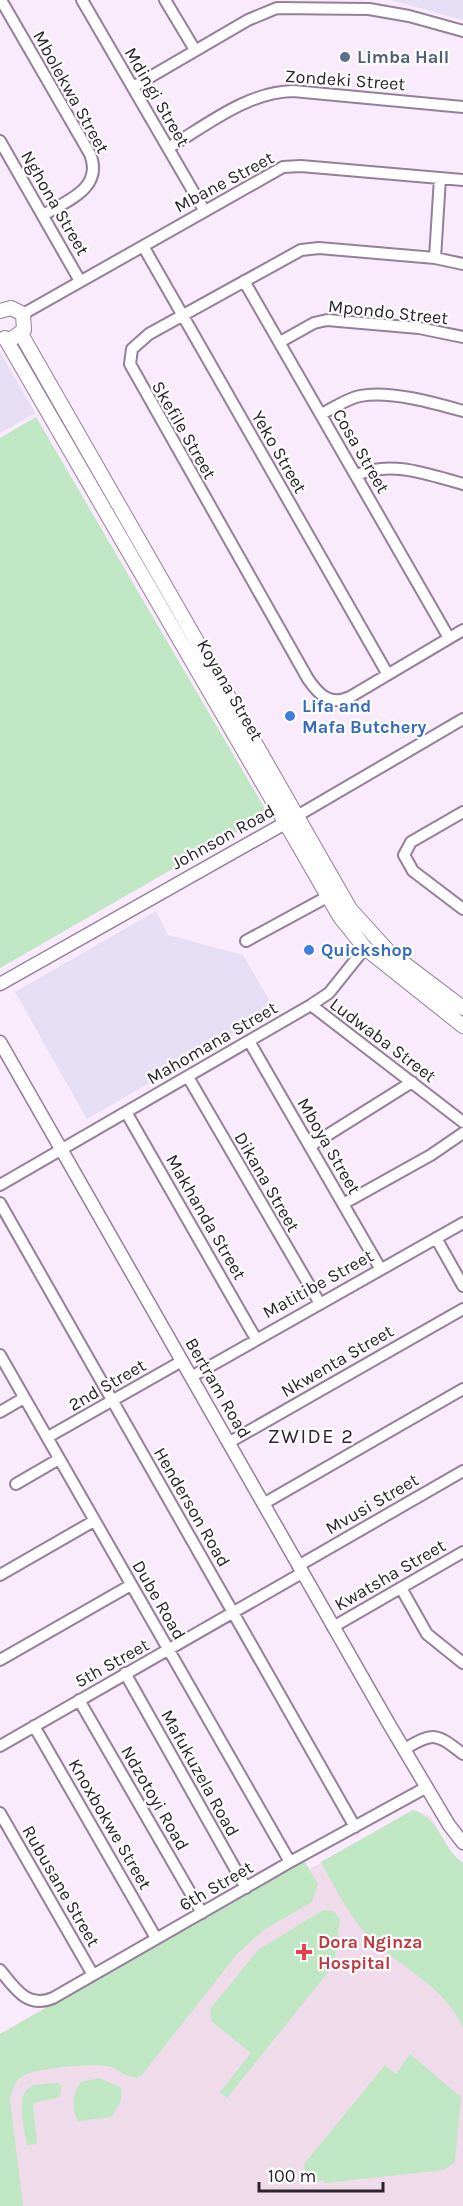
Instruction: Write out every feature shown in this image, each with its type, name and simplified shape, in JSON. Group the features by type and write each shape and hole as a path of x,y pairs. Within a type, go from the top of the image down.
{"main road":[{"path":"2,306 15,309 22,314 26,324 21,334"},
{"name":"Koyana Street","path":"463,1008 372,937 343,897 21,334 3,337 327,897 365,948 463,1026"}],"street":[{"name":"Mbolekwa Street","path":"1,0 90,154 94,167 92,178 85,190 43,215"},
{"name":"Mdingi Street","path":"82,0 204,210"},
{"path":"165,0 195,51"},
{"path":"133,87 267,11 345,4 386,11 463,31"},
{"name":"Zondeki Street","path":"168,148 246,102 270,92 293,91 463,107"},
{"name":"Nghona Street","path":"0,141 80,280"},
{"name":"Mbane Street","path":"22,314 274,171 291,166 463,180"},
{"path":"435,258 440,178"},
{"name":"Yeko Street","path":"143,246 387,673"},
{"name":"Skefile Street","path":"463,264 435,258 309,249 292,254 149,334 132,349 130,364 136,380 315,689 322,696 338,701 463,630"},
{"name":"Cosa Street","path":"244,281 449,638"},
{"name":"Mpondo Street","path":"280,342 314,323 327,320 419,328 463,337"},
{"path":"321,414 351,399 368,395 415,400 463,411"},
{"path":"356,475 370,469 390,467 463,484"},
{"name":"Johnson Road","path":"0,984 285,823 463,719"},
{"path":"463,812 411,842 404,855 413,871 463,909"},
{"path":"246,941 327,897"},
{"name":"Mahomana Street","path":"0,1185 311,1005 329,993 365,948"},
{"name":"Ludwaba Street","path":"311,1005 463,1122"},
{"name":"Mboya Street","path":"249,1041 380,1268"},
{"name":"Bertram Road","path":"0,1042 300,1570 427,1787 463,1843"},
{"name":"Dikana Street","path":"188,1077 319,1302"},
{"path":"310,1146 412,1082"},
{"name":"Makhanda Street","path":"126,1112 256,1338"},
{"path":"343,1204 445,1147 463,1133"},
{"name":"Henderson Road","path":"0,1203 355,1827"},
{"name":"Matitibe Street","path":"191,1377 319,1302 463,1223"},
{"path":"436,1238 463,1286"},
{"name":"Nkwenta Street","path":"228,1443 463,1309"},
{"name":"Dube Road","path":"0,1355 290,1862"},
{"name":"2nd Street","path":"48,1437 182,1361"},
{"path":"263,1504 463,1389"},
{"path":"0,1412 24,1398"},
{"path":"16,1484 59,1459"},
{"name":"Mvusi Street","path":"300,1570 463,1471"},
{"path":"0,1575 94,1521"},
{"name":"Kwatsha Street","path":"333,1627 462,1554"},
{"name":"5th Street","path":"0,1746 233,1612 300,1570"},
{"path":"0,1660 131,1585"},
{"path":"401,1588 426,1634 463,1663"},
{"name":"Mafukuzela Road","path":"125,1673 246,1888"},
{"name":"Ndzotoyi Road","path":"79,1700 202,1913"},
{"name":"Knoxbokwe Street","path":"34,1726 156,1938"},
{"path":"405,1749 433,1735 463,1754"},
{"name":"6th Street","path":"0,1970 21,1995 32,2002 47,2001 290,1862 427,1787"},
{"name":"Rubusane Street","path":"0,1813 93,1975"}],"shaded area":[{"path":"391,0 463,0 463,20"},
{"path":"0,352 35,413 0,433"},
{"path":"156,911 168,935 243,955 275,1010 87,1119 15,992"},
{"name":"Dora Nginza Hospital","path":"413,1810 430,1816 453,1855 463,1863 463,2206 0,2206 0,2034 304,1861 310,1869"}],"green space":[{"path":"36,417 268,814 0,968 0,438"},
{"path":"413,1810 423,1815 436,1827 455,1856 463,1863 463,2028 456,2014 435,1990 383,1950 363,1930 343,1902 321,1862"},
{"path":"304,1861 318,1884 312,1902 265,1929 238,1953 141,2076 132,2077 111,2067 81,2066 53,2068 30,2073 17,2080 10,2100 23,2206 0,2206 0,2034"},
{"path":"323,1910 333,1911 340,1919 335,1957 338,1960 227,2098 220,2092 251,2053 212,2022 210,2009 258,1950"},
{"path":"410,2054 461,2097 455,2162 444,2170 325,2183 324,2180 306,2182 304,2164 385,2065 396,2074"},
{"path":"99,2078 120,2087 122,2095 120,2103 111,2117 78,2121 74,2096 78,2086 81,2082"},
{"path":"58,2083 61,2085 61,2093 57,2098 33,2103 37,2144 27,2145 22,2112 23,2096 33,2086"}],"place":[{"name":"Limba Hall","path":"345,57"},
{"name":"Lifa and Mafa Butchery","path":"290,716"},
{"name":"Quickshop","path":"309,950"},
{"name":"Dora Nginza Hospital","path":"304,1952"}],"district":[{"name":"ZWIDE 2","path":"311,1436"}]}
